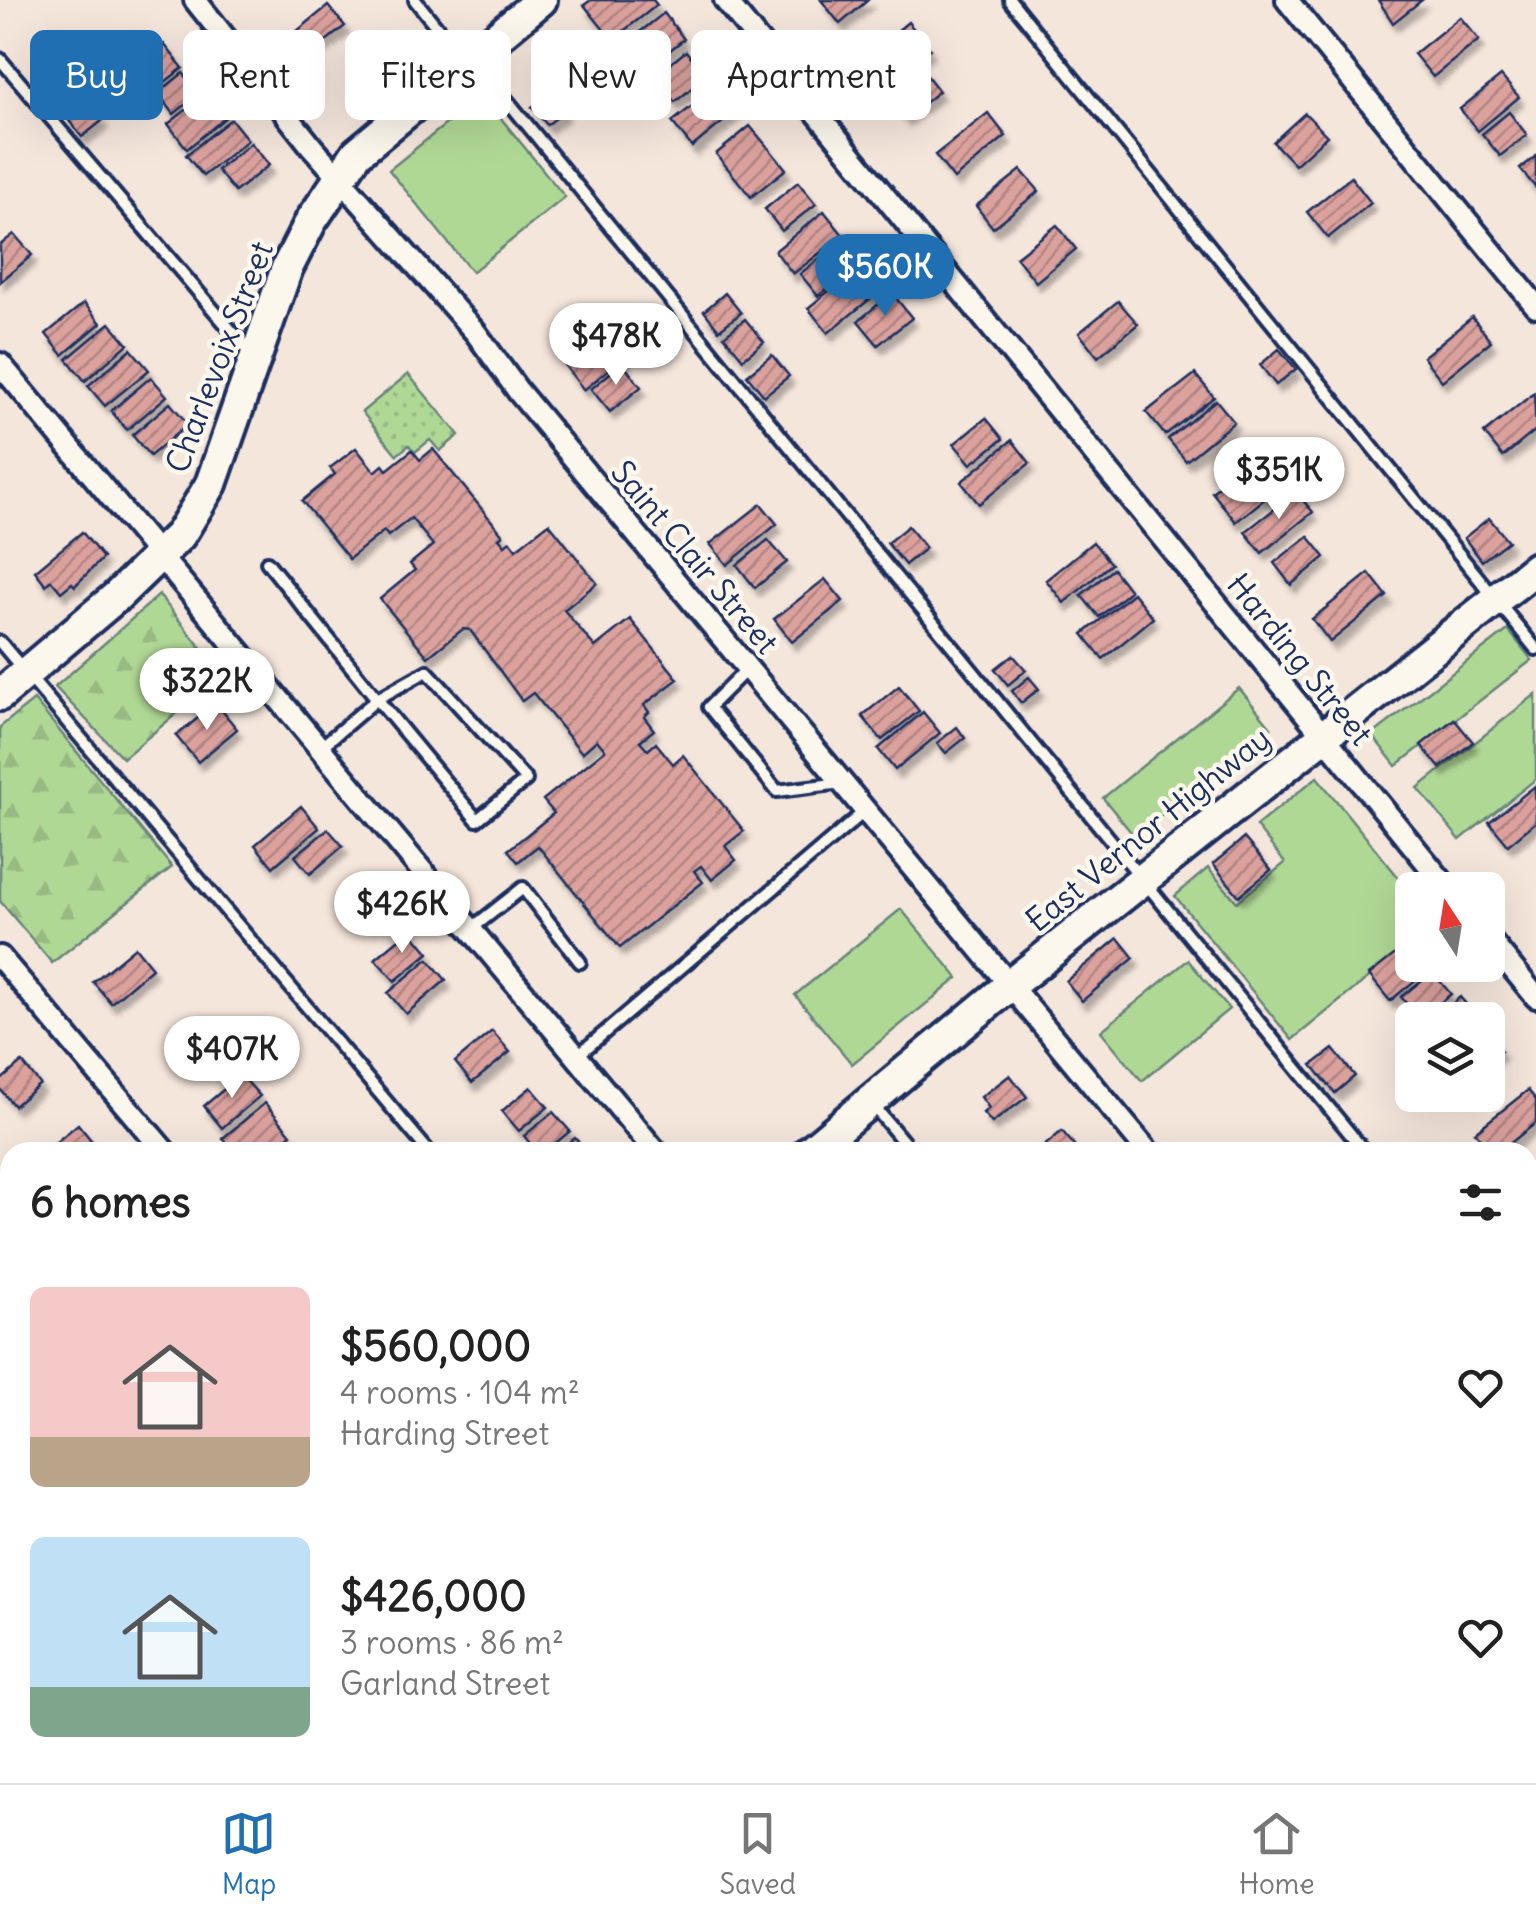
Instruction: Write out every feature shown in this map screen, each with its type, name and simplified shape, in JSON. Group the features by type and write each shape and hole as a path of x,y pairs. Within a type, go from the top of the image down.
{"street":[{"name":"Saint Clair Street","path":"195,0 476,333 1140,1142"},
{"name":"Charlevoix Street","path":"506,30 542,0"},
{"name":"Harding Street","path":"725,0 1434,872"},
{"path":"1287,0 1536,306"},
{"name":"Charlevoix Street","path":"0,696 180,535 212,484 287,268 357,153 397,120"},
{"path":"0,364 648,1142"},
{"name":"East Vernor Highway","path":"821,1142 1141,879 1536,568"},
{"path":"0,957 157,1142"},
{"path":"1505,959 1536,997"}],"lane":[{"path":"415,0 439,30"},
{"path":"1010,0 1536,649"},
{"path":"0,59 255,358"},
{"path":"511,105 1358,1142"},
{"path":"266,562 377,699 476,820 526,780 427,671 377,699 320,748"},
{"path":"0,642 421,1142"},
{"path":"748,668 708,707 777,792 843,783"},
{"path":"576,1056 865,810"},
{"path":"470,930 522,888 580,962"},
{"path":"870,1102 904,1142"}],"green space":[{"path":"451,120 502,120 565,197 472,272 389,170"},
{"path":"408,374 459,435 440,451 430,440 415,452 409,445 397,455 362,412"},
{"path":"159,595 223,675 123,758 55,687"},
{"path":"1508,630 1532,660 1396,766 1372,735"},
{"path":"1239,688 1271,727 1135,837 1103,798"},
{"path":"1536,694 1536,779 1460,840 1418,788"},
{"path":"34,700 172,867 52,963 0,901 0,727"},
{"path":"1317,777 1395,873 1395,956 1292,1040 1175,896 1208,868 1237,902 1285,863 1256,826"},
{"path":"901,909 958,978 852,1064 795,995"},
{"path":"1188,960 1229,1009 1142,1081 1101,1031"}],"building":[{"path":"591,0 653,0 657,5 625,30 604,30 584,5"},
{"path":"821,0 868,0 840,24"},
{"path":"1378,0 1422,0 1393,23"},
{"path":"328,6 345,26 325,42 325,30 298,30"},
{"path":"664,13 684,39 671,49 671,30 642,30"},
{"path":"1460,17 1479,40 1433,77 1414,54"},
{"path":"908,22 915,30 898,30"},
{"path":"163,45 183,68 163,84"},
{"path":"686,51 691,57 691,89 675,102 671,97 671,63"},
{"path":"183,73 183,107 174,114 163,100 163,89"},
{"path":"1501,76 1519,97 1478,131 1460,109"},
{"path":"931,81 939,91 931,98"},
{"path":"691,107 691,120 725,120 692,147 672,122"},
{"path":"183,112 183,120 222,120 187,149 168,124"},
{"path":"1509,112 1527,135 1500,156 1482,134"},
{"path":"988,113 1006,136 954,179 935,155"},
{"path":"1305,113 1327,136 1295,165 1273,142"},
{"path":"70,120 103,120 82,137"},
{"path":"230,120 248,140 203,176 186,155"},
{"path":"750,126 786,169 751,197 716,154"},
{"path":"251,143 269,165 235,192 217,170"},
{"path":"1536,156 1536,188 1520,169"},
{"path":"1021,170 1039,191 993,228 976,206"},
{"path":"1351,177 1371,203 1328,238 1307,212"},
{"path":"798,182 816,204 782,231 765,209"},
{"path":"824,211 843,235 793,274 775,251"},
{"path":"1057,225 1076,249 1036,282 1016,257"},
{"path":"14,234 32,255 0,282 0,245"},
{"path":"845,238 863,260 818,296 800,274"},
{"path":"866,261 886,286 828,333 808,308"},
{"path":"725,293 741,313 719,330 704,311"},
{"path":"892,293 912,318 878,345 858,321"},
{"path":"1118,301 1138,324 1098,357 1079,333"},
{"path":"84,303 101,323 63,355 46,334"},
{"path":"1472,317 1491,341 1442,381 1423,357"},
{"path":"745,319 764,342 743,359 724,336"},
{"path":"110,323 128,344 85,381 67,359"},
{"path":"612,328 631,351 584,390 565,366"},
{"path":"131,349 149,370 105,406 88,386"},
{"path":"1279,349 1296,369 1276,385 1260,365"},
{"path":"772,355 789,376 764,396 747,375"},
{"path":"622,363 641,387 610,412 591,389"},
{"path":"1195,374 1214,397 1165,435 1146,412"},
{"path":"151,377 167,396 127,430 111,411"},
{"path":"1534,393 1536,430 1503,457 1484,433"},
{"path":"1216,400 1234,422 1186,461 1168,439"},
{"path":"170,403 188,424 150,456 132,435"},
{"path":"986,418 1003,439 971,464 954,444"},
{"path":"1012,440 1030,463 979,504 961,482"},
{"path":"356,448 375,472 383,465 387,470 412,450 420,460 433,449 503,535 499,538 505,545 510,541 516,549 549,523 597,583 564,610 595,647 630,619 678,679 644,705 649,712 644,717 654,730 640,741 648,750 656,743 673,764 683,755 744,831 725,846 736,860 712,880 701,866 694,871 703,882 620,948 538,846 518,862 508,850 554,813 543,800 605,750 597,740 582,753 533,693 522,701 470,630 463,629 428,657 380,599 415,570 410,564 433,545 411,518 388,536 384,531 349,559 302,501 335,474 330,468"},
{"path":"1259,454 1283,484 1236,522 1212,492"},
{"path":"1296,492 1313,512 1262,553 1245,532"},
{"path":"761,504 777,524 727,565 710,544"},
{"path":"1489,518 1508,541 1482,561 1464,538"},
{"path":"908,526 926,548 905,565 887,543"},
{"path":"82,532 103,558 75,586 72,583 61,592 51,580 46,585 35,571"},
{"path":"1308,536 1325,557 1291,585 1274,563"},
{"path":"768,540 787,562 755,588 737,565"},
{"path":"1093,542 1111,564 1064,603 1046,580"},
{"path":"1113,569 1130,591 1099,617 1081,595"},
{"path":"1369,573 1387,596 1330,642 1312,619"},
{"path":"825,579 843,601 792,642 774,619"},
{"path":"1133,593 1153,618 1103,659 1083,634"},
{"path":"1013,655 1026,670 1008,685 995,669"},
{"path":"1029,677 1039,689 1021,703 1012,691"},
{"path":"899,686 919,711 882,740 862,716"},
{"path":"216,703 237,729 198,762 176,736"},
{"path":"923,712 940,733 895,770 878,749"},
{"path":"1454,719 1473,742 1440,768 1421,745"},
{"path":"957,727 965,738 946,753 937,743"},
{"path":"1535,786 1536,822 1508,845 1489,822"},
{"path":"301,806 319,828 273,867 255,845"},
{"path":"328,829 343,846 310,874 295,856"},
{"path":"1244,838 1271,870 1239,896 1213,864"},
{"path":"410,930 429,953 395,981 375,959"},
{"path":"1118,938 1134,958 1082,1001 1066,981"},
{"path":"135,947 152,968 111,1003 93,982"},
{"path":"1395,954 1395,982 1413,982 1390,1001 1369,975"},
{"path":"428,959 446,980 406,1014 388,993"},
{"path":"1420,982 1441,982 1451,994 1441,1002 1405,1002 1401,997"},
{"path":"492,1031 510,1052 472,1083 455,1062"},
{"path":"1333,1049 1355,1076 1335,1093 1312,1065"},
{"path":"22,1062 40,1084 14,1106 0,1089 0,1081"},
{"path":"241,1075 260,1096 222,1128 204,1106"},
{"path":"1010,1075 1027,1097 992,1123 983,1113 989,1108 981,1097"},
{"path":"531,1087 548,1107 519,1131 502,1111"},
{"path":"1528,1090 1536,1100 1536,1123 1512,1142 1483,1142 1475,1132"},
{"path":"265,1103 291,1134 281,1142 226,1142 223,1138"},
{"path":"553,1112 570,1131 557,1142 529,1142 524,1136"},
{"path":"78,1124 93,1142 56,1142"},
{"path":"1062,1131 1071,1142 1049,1142"}]}
